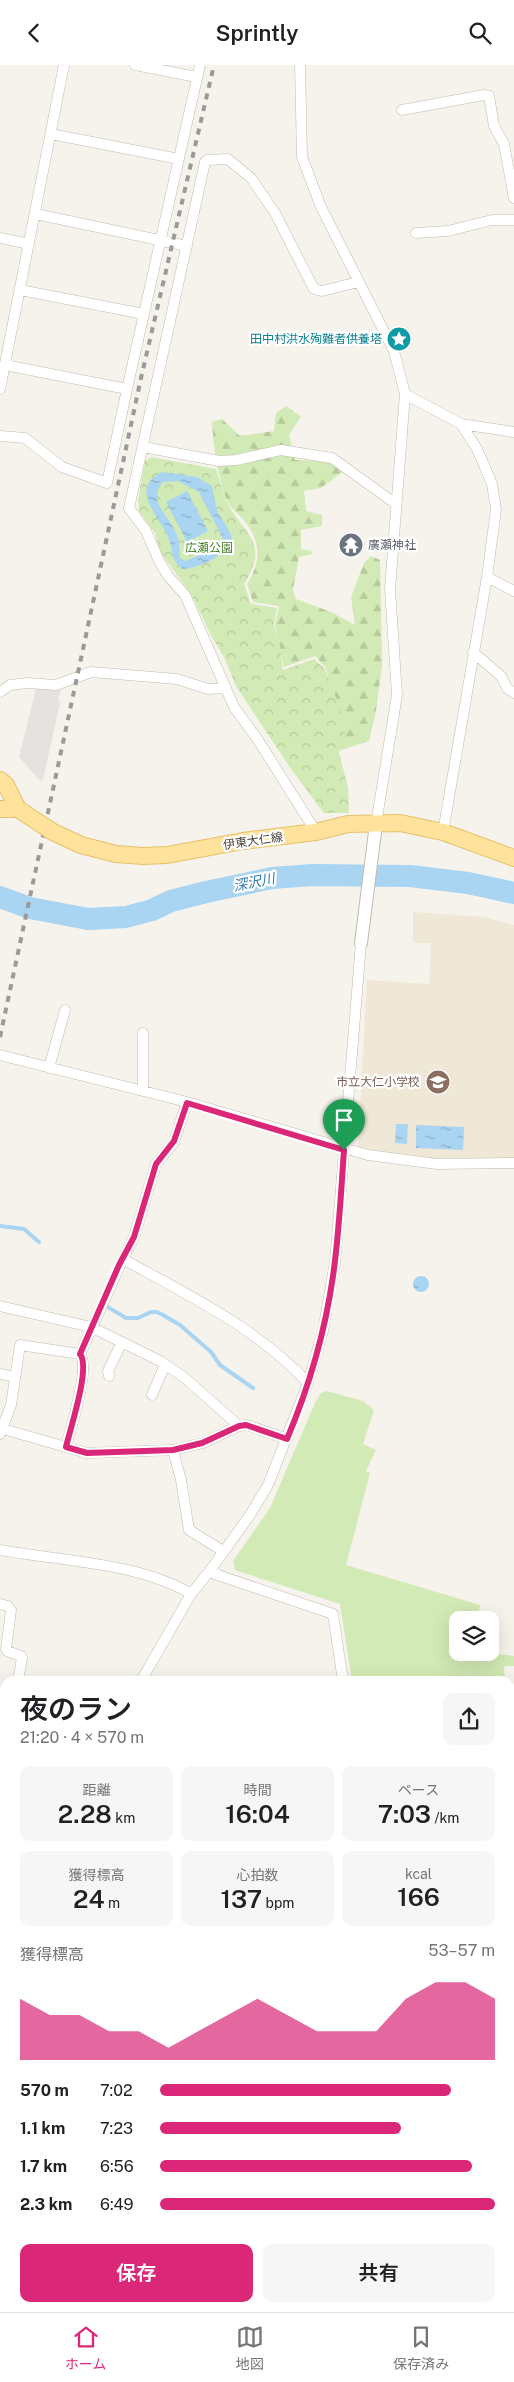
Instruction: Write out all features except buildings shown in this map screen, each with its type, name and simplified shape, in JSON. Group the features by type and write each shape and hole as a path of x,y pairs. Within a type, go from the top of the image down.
{"main road":[{"path":"0,780 6,785 18,809 0,809"},
{"name":"伊東大仁線","path":"0,797 53,832 81,845 116,855 167,855 348,824 400,823 444,832 514,858"}],"street":[{"path":"0,389 64,65"},
{"path":"135,65 197,77"},
{"path":"0,436 25,438 62,467 107,483 200,65"},
{"path":"144,1676 191,1594 210,1572 250,1515 268,1485 308,1383 323,1331 333,1279 361,943 376,824 397,695 390,589 405,394 394,351 321,207 302,157 300,65"},
{"path":"402,109 484,95 489,96 494,126 504,145 514,198"},
{"path":"51,134 179,159"},
{"path":"316,831 258,740 234,707 185,595 168,576 146,531 129,507 207,159 228,159 251,178 296,250 314,289 322,291 358,282"},
{"path":"36,214 187,246"},
{"path":"416,233 448,231 492,220 514,220"},
{"path":"0,238 29,244"},
{"path":"20,289 144,314"},
{"path":"5,365 127,389"},
{"path":"405,394 461,424 514,432"},
{"path":"444,832 495,521 495,498 492,484 477,449 461,424"},
{"path":"142,447 218,461 236,460 281,450 332,458 396,504"},
{"path":"487,577 514,591"},
{"path":"473,651 501,675 507,687 514,693"},
{"path":"0,692 10,685 28,683 56,685 91,672 176,679 208,689 226,688"},
{"path":"50,1067 65,1010"},
{"path":"142,1091 143,1033"},
{"path":"0,1055 187,1103 344,1150 410,1162 438,1164 514,1163"},
{"path":"66,1447 82,1377 82,1357 80,1354 134,1237 156,1164 174,1141 187,1103"},
{"path":"123,1259 262,1340 308,1383"},
{"path":"0,1306 91,1327 122,1342 166,1365 185,1378 239,1426"},
{"path":"109,1376 108,1371 122,1342"},
{"path":"80,1354 20,1345 11,1405 2,1425 87,1453 173,1450 202,1443 239,1426 251,1425 287,1439"},
{"path":"152,1395 166,1365"},
{"path":"0,1374 15,1377"},
{"path":"173,1450 181,1480 189,1530 223,1551"},
{"path":"0,1550 134,1572 172,1583 191,1594"},
{"path":"210,1572 333,1614 342,1676"},
{"path":"0,1604 8,1606 11,1610 3,1651 21,1656 19,1676"}],"shaded area":[{"path":"60,688 58,699 60,703 43,780 40,781 19,757 36,689"},
{"name":"市立大仁小学校","path":"413,912 485,917 514,925 514,1159 422,1158 358,1147 367,980 429,984 431,943 413,943"}],"green space":[{"path":"286,406 301,417 289,435 295,460 330,461 342,472 321,488 304,491 306,511 322,515 322,526 301,530 301,549 311,551 312,554 299,557 293,590 296,599 331,612 355,625 351,597 364,563 371,556 380,560 382,665 376,711 369,741 341,750 332,744 335,705 326,668 315,656 284,667 275,626 279,606 253,602 247,584 257,562 257,547 247,524 231,507 225,496 215,453 212,422 222,419 240,436 274,431 276,413"},
{"name":"広瀬公園","path":"151,457 216,469 229,506 253,542 255,559 244,584 251,604 277,608 274,626 280,646 283,670 314,659 325,669 347,727 339,753 348,787 349,813 324,813 291,769 236,686 224,657 191,594 160,552 155,533 139,511 138,501 145,461"},
{"path":"327,1391 363,1401 374,1410 363,1444 376,1450 366,1471 370,1473 346,1565 480,1605 479,1611 449,1611 449,1661 499,1661 499,1654 514,1656 514,1666 504,1666 505,1676 351,1676 340,1604 235,1570 233,1561 270,1508 321,1393"}],"water":[{"path":"162,472 197,477 212,486 217,511 231,534 232,542 228,547 210,561 182,569 175,560 170,542 147,496 147,487 152,479","holes":["178,481 199,492 223,539 217,547 186,561 180,558 179,540 159,503 158,489 163,482"]},
{"path":"187,491 208,531 187,542 166,502"},
{"path":"396,1124 408,1124 407,1144 395,1143"},
{"path":"416,1125 464,1127 463,1150 416,1148"},
{"path":"421,1276 429,1284 421,1292 413,1284"}],"waterway":[{"name":"深沢川","path":"0,897 30,908 88,919 126,917 152,910 171,901 206,892 272,878 313,875 410,876 468,883 514,893"},
{"path":"0,1226 24,1229 39,1242"},
{"path":"106,1306 126,1318 138,1318 151,1312 163,1315 180,1325 211,1352 220,1365 253,1388"}],"railway":[{"path":"0,1037 141,378 214,65"}],"place":[{"name":"田中村洪水殉難者供養塔","path":"399,339"},
{"name":"廣瀬神社","path":"351,545"},
{"name":"市立大仁小学校","path":"438,1082"}],"route":[{"path":"187,1103 257,1122 344,1150 335,1262 323,1331 308,1383 287,1439 251,1425 246,1425 239,1426 202,1443 173,1450 87,1453 66,1447 83,1371 80,1354 119,1265 134,1237 156,1164 169,1150 178,1134 187,1103"}]}
